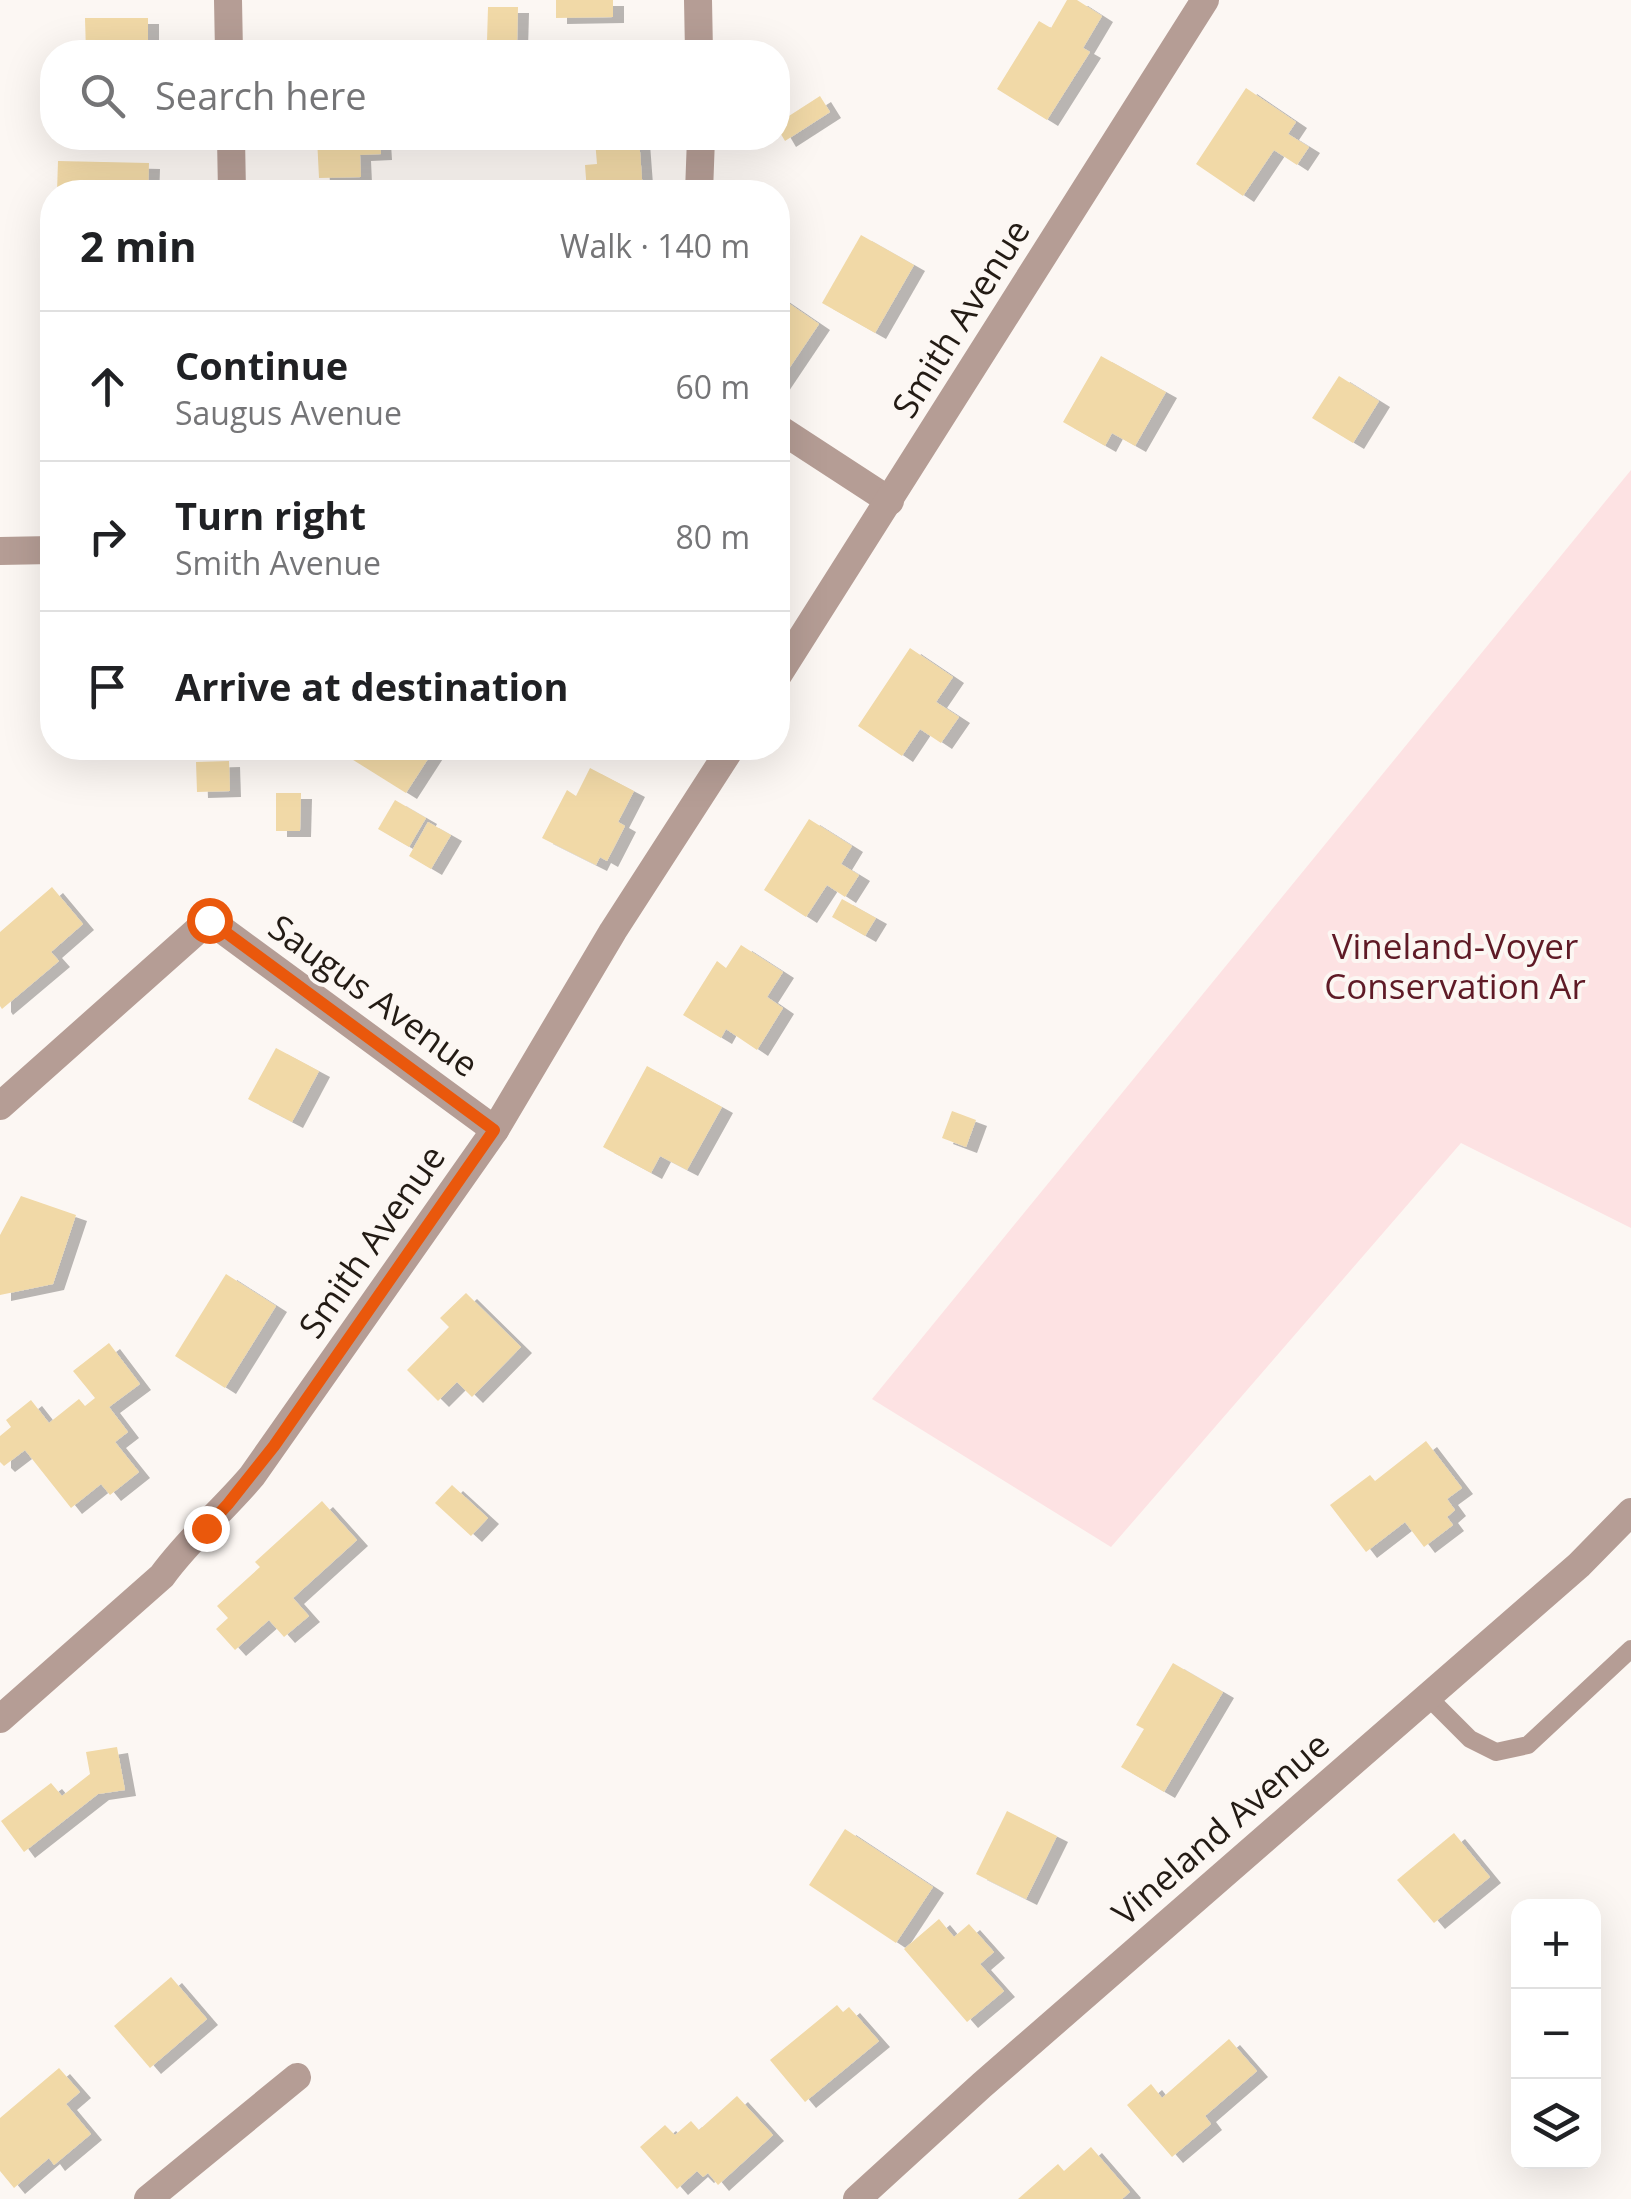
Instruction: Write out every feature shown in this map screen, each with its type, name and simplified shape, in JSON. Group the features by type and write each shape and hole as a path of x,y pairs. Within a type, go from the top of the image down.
{"street":[{"path":"228,0 229,40"},
{"path":"698,0 699,40"},
{"name":"Smith Avenue","path":"790,656 1204,0"},
{"path":"231,150 232,180"},
{"path":"699,180 701,150"},
{"path":"790,436 890,500"},
{"path":"0,551 40,550"},
{"name":"Smith Avenue","path":"0,1718 162,1576 182,1549 228,1504 295,1416 494,1130 612,932 723,760"},
{"name":"Saugus Avenue","path":"0,1106 209,920 494,1130"},
{"name":"Vineland Avenue","path":"857,2199 997,2072 1580,1565 1631,1512"},
{"path":"148,2199 297,2077"}],"lane":[{"path":"1428,1697 1470,1739 1496,1752 1528,1745 1631,1649"}],"green space":[{"name":"Vineland-Voyer Conservation Ar","path":"1631,470 1631,1228 1461,1143 1111,1547 872,1399"}],"building":[{"path":"556,0 613,0 613,17 556,18"},
{"path":"1067,0 1077,0 1102,16 1083,48 1090,52 1047,120 997,89 1039,21 1051,28"},
{"path":"488,7 518,7 517,40 487,40"},
{"path":"85,18 148,18 148,40 86,40"},
{"path":"1246,88 1296,122 1288,134 1309,147 1297,165 1274,150 1243,196 1196,164"},
{"path":"820,96 830,112 790,138 790,115"},
{"path":"318,150 381,150 381,154 360,155 361,177 319,178"},
{"path":"596,150 640,150 642,180 586,180 585,165 597,164"},
{"path":"58,161 149,163 148,180 57,180"},
{"path":"861,235 914,265 875,333 822,303"},
{"path":"790,304 819,324 790,367"},
{"path":"1101,356 1166,392 1135,446 1112,433 1105,446 1063,422"},
{"path":"1339,376 1379,401 1353,443 1312,418"},
{"path":"910,648 953,677 936,702 959,717 941,743 920,729 902,756 858,726"},
{"path":"353,760 427,760 406,793"},
{"path":"229,761 230,791 197,792 196,762"},
{"path":"590,768 634,791 618,822 625,826 607,861 600,857 596,865 542,838 567,790 576,796"},
{"path":"276,793 301,793 300,831 276,831"},
{"path":"395,800 426,818 409,847 378,829"},
{"path":"809,819 852,846 841,864 859,875 845,897 827,885 806,917 764,890"},
{"path":"428,822 451,835 431,869 409,856"},
{"path":"52,887 83,924 51,952 59,961 2,1009 0,932"},
{"path":"842,899 876,918 865,936 832,917"},
{"path":"741,945 783,972 767,997 783,1008 757,1050 726,1029 721,1038 683,1015 717,961 726,968"},
{"path":"276,1048 319,1071 292,1122 248,1099"},
{"path":"647,1066 722,1107 687,1170 660,1156 651,1173 603,1147"},
{"path":"952,1111 976,1120 966,1147 942,1138"},
{"path":"21,1196 76,1215 53,1284 0,1295 0,1235"},
{"path":"226,1274 276,1306 225,1388 175,1356"},
{"path":"466,1293 521,1347 472,1397 457,1382 438,1401 407,1370 449,1327 440,1318"},
{"path":"109,1343 140,1384 109,1407 128,1432 115,1442 139,1472 110,1495 101,1484 71,1508 25,1450 4,1466 0,1462 0,1436 11,1427 6,1420 31,1400 49,1423 79,1399 85,1406 95,1398 73,1371"},
{"path":"1426,1441 1462,1488 1447,1499 1455,1510 1447,1517 1453,1525 1424,1547 1405,1522 1366,1552 1330,1505 1370,1475 1375,1481"},
{"path":"452,1485 488,1518 471,1536 435,1503"},
{"path":"322,1501 357,1540 293,1598 309,1616 284,1637 269,1620 235,1650 216,1629 228,1618 217,1606 260,1567 255,1562"},
{"path":"1173,1663 1223,1692 1164,1792 1121,1767 1144,1729 1136,1725"},
{"path":"117,1747 125,1790 98,1794 24,1852 1,1821 51,1783 62,1796 90,1774 86,1752"},
{"path":"1007,1811 1057,1836 1026,1899 976,1874"},
{"path":"845,1829 933,1887 896,1943 809,1885"},
{"path":"1454,1833 1490,1877 1434,1923 1397,1880"},
{"path":"939,1919 954,1937 969,1924 994,1952 980,1964 1004,1991 967,2022 904,1949"},
{"path":"171,1977 207,2019 150,2068 114,2026"},
{"path":"837,2005 843,2012 849,2007 879,2041 805,2102 770,2060"},
{"path":"1229,2039 1257,2071 1205,2116 1211,2124 1172,2157 1127,2105 1151,2084 1162,2098"},
{"path":"59,2068 80,2092 66,2104 91,2134 54,2165 49,2158 14,2188 0,2171 0,2118"},
{"path":"737,2096 773,2135 718,2185 708,2173 703,2177 697,2171 677,2189 640,2147 665,2125 675,2135 691,2121 699,2130"},
{"path":"1091,2147 1130,2192 1122,2199 1018,2199 1058,2164 1064,2171"}],"route":[{"path":"206,1528 274,1446 494,1130 209,920"}]}
